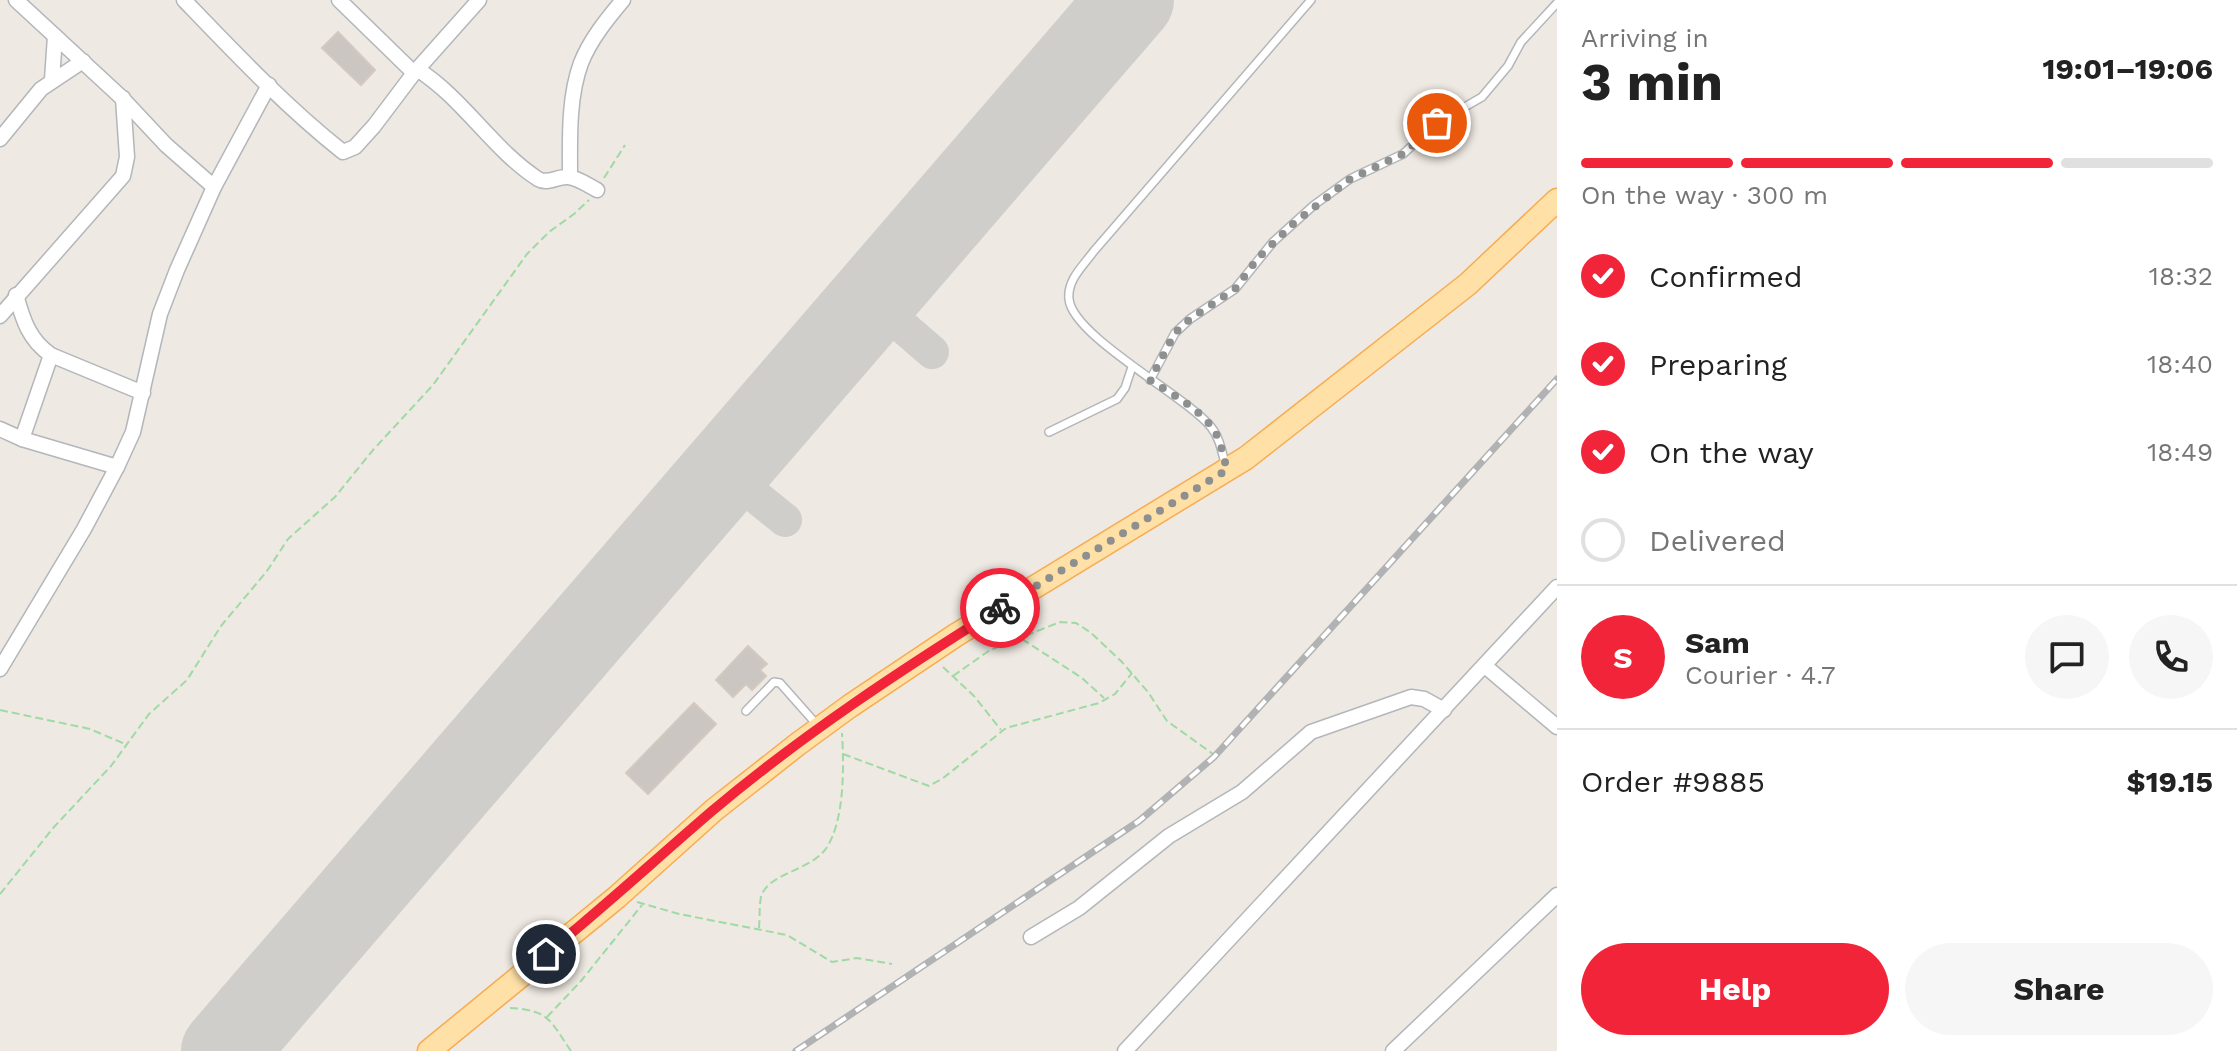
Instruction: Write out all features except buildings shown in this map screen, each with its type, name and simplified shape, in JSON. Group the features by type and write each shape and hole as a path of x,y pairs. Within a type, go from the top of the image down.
{"main road":[{"path":"429,1051 617,897 714,810 819,728 926,655 1246,458 1468,284 1557,200"}],"street":[{"path":"184,0 269,85 343,152 348,151 374,126 415,71 479,0"},
{"path":"339,0 415,71 448,92 513,159 539,180 547,182 570,177 597,190"},
{"path":"570,177 570,134 581,63 597,33 623,0"},
{"path":"20,2 122,98 166,145 214,187"},
{"path":"52,80 55,36"},
{"path":"1,137 29,102 52,80 83,61"},
{"path":"0,669 84,529 117,467 133,432 160,314 214,187 269,85"},
{"path":"0,316 123,176 127,157 122,98"},
{"path":"16,295 29,331 41,348 143,393"},
{"path":"22,439 51,355"},
{"path":"0,429 22,439 117,467"},
{"path":"1125,1051 1557,587"},
{"path":"1485,666 1557,727"},
{"path":"1031,937 1079,908 1169,836 1242,792 1311,732 1411,697 1424,699 1444,710"},
{"path":"1393,1051 1557,895"}],"lane":[{"path":"1227,470 1218,437 1210,426 1132,367 1075,316 1069,301 1070,283 1094,251 1311,0"},
{"path":"1150,380 1175,333 1190,319 1235,289 1273,242 1314,205 1350,179 1403,154 1437,123 1482,97 1508,66 1521,42 1557,3"},
{"path":"1049,432 1117,399 1125,388 1132,367"},
{"path":"746,711 774,682 780,683 819,728"}],"path":[{"path":"0,894 54,827 111,766 149,714 196,669 221,626 267,571 288,539 335,497 433,385 527,254 549,232 581,209 597,190 625,145"},
{"path":"953,676 990,650 1060,622 1076,623 1090,632 1132,673 1167,721 1213,754"},
{"path":"1021,638 1082,678 1105,700"},
{"path":"926,655 974,696 1001,731"},
{"path":"843,754 929,786 1001,731 1105,700 1115,694 1132,673"},
{"path":"0,710 90,729 126,745"},
{"path":"759,928 760,904 765,888 772,881 812,863 829,844 839,812 843,754 841,712"},
{"path":"617,897 696,918 787,935 832,962 857,958 892,964"},
{"path":"547,1017 581,981 643,904"},
{"path":"481,1007 533,1010 547,1017 571,1051"}],"taxiway":[{"path":"872,300 932,352"},
{"path":"724,471 785,520"}],"runway":[{"path":"224,1051 1131,0"}],"railway":[{"path":"796,1051 1139,821 1214,757 1557,379"}],"way so far":[{"path":"1000,608 1227,470 1218,437 1210,426 1150,380 1175,333 1244,281 1258,258 1314,205 1350,179 1403,154 1437,123"}],"route":[{"path":"546,954 617,897 714,810 798,744 900,672 1000,608"}]}
